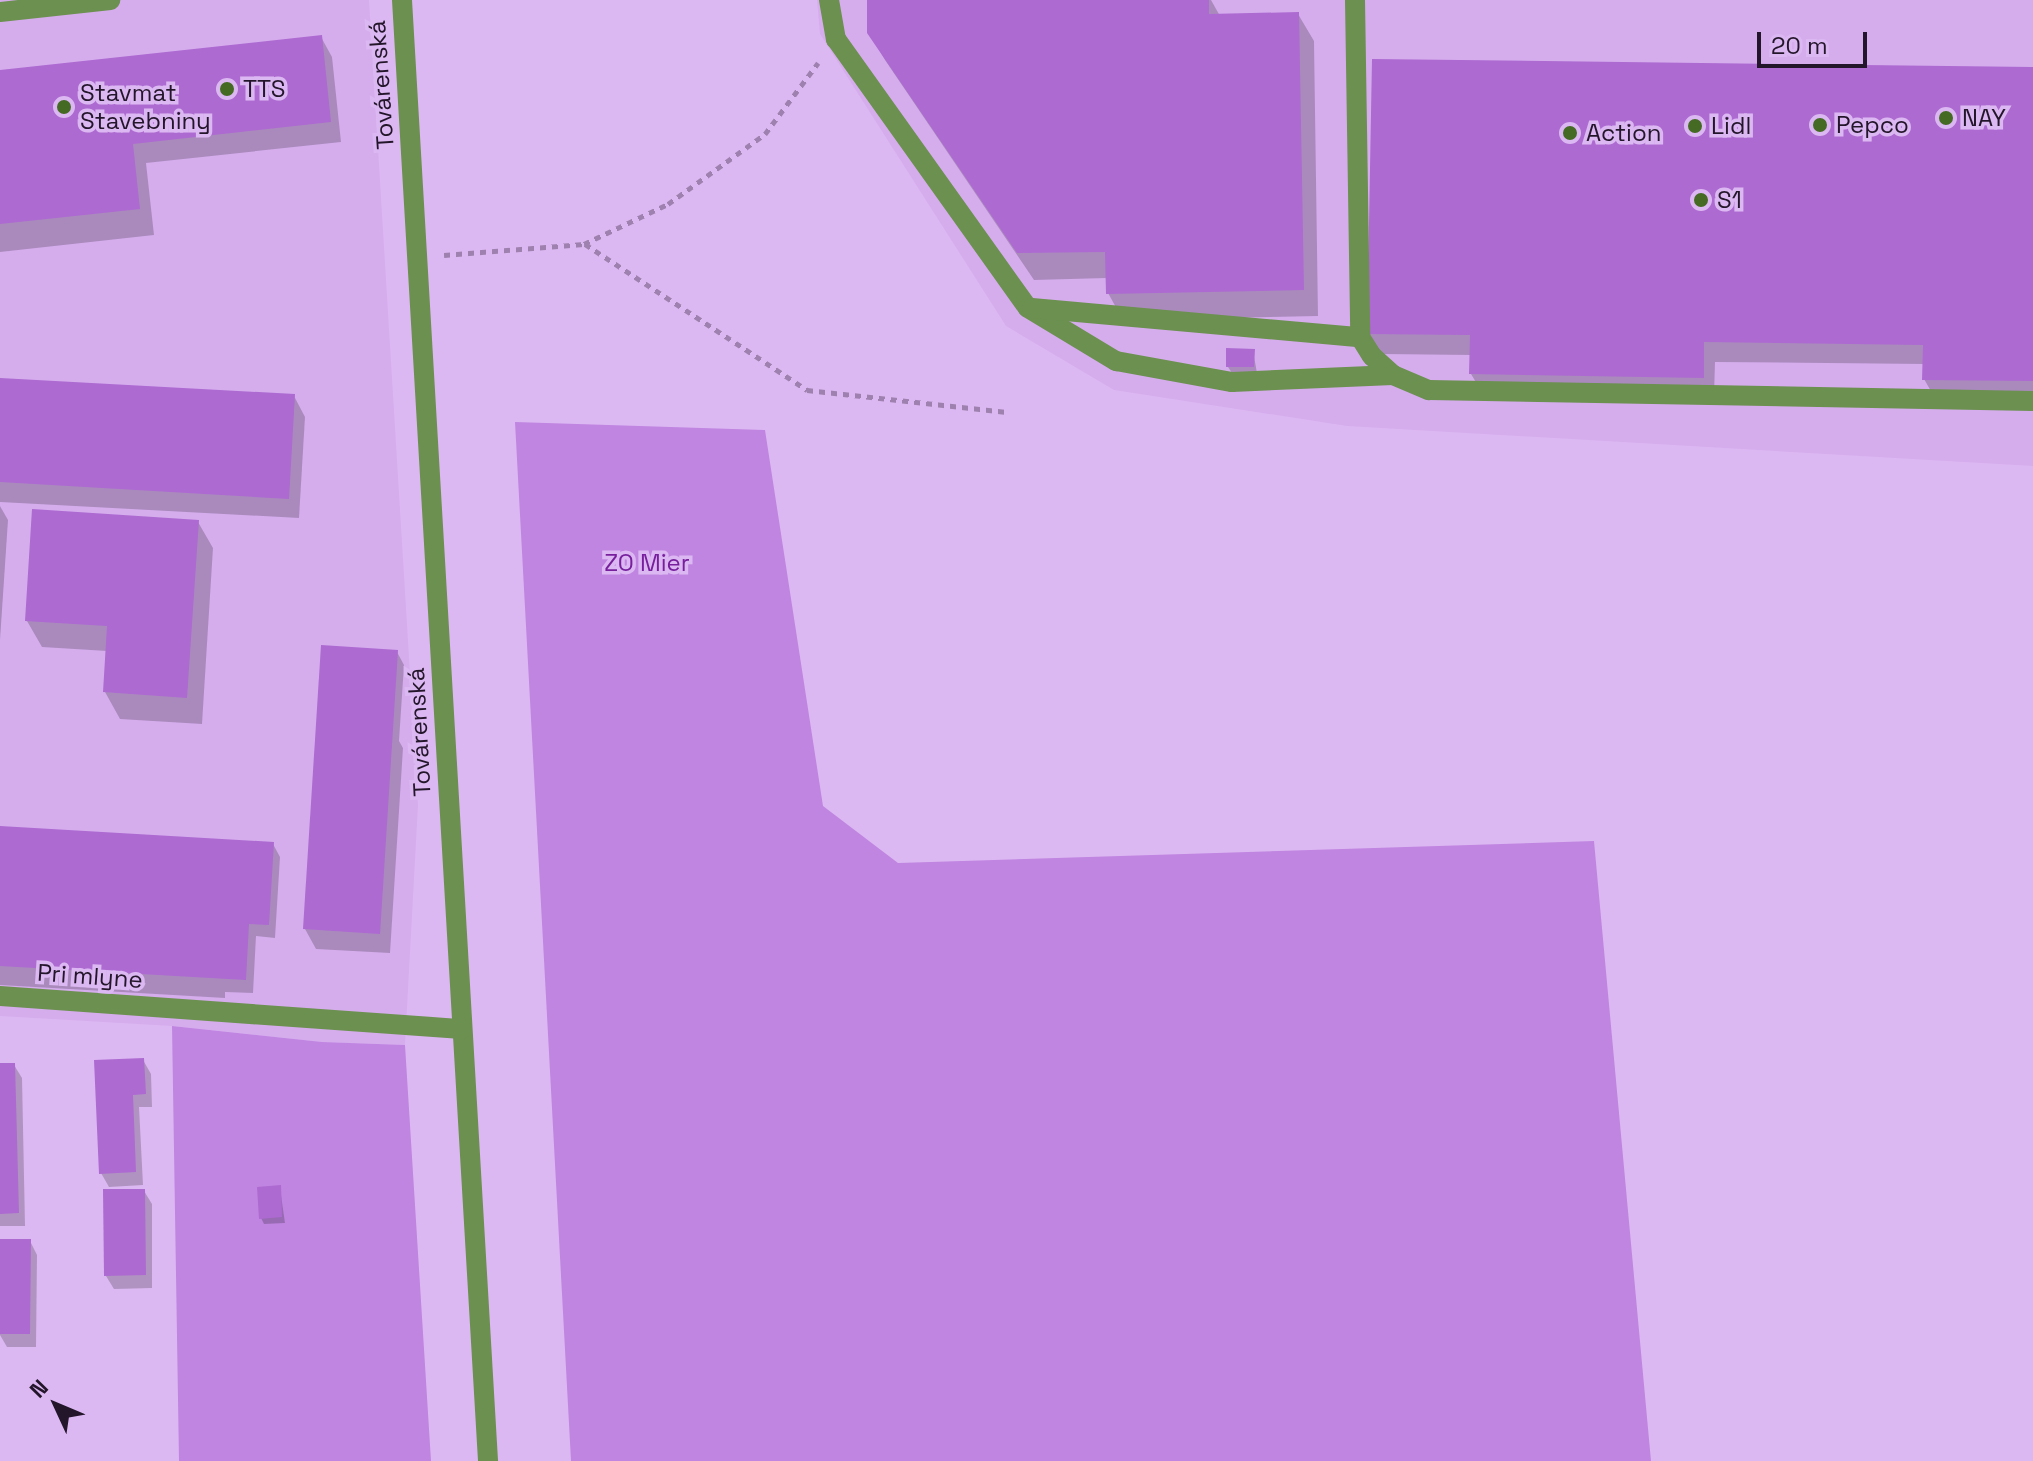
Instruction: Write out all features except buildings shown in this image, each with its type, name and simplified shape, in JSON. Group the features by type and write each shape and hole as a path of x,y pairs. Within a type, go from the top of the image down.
{"street":[{"path":"0,12 110,0"},
{"name":"Továrenská","path":"402,0 488,1461"},
{"path":"829,0 836,39 1028,308 1116,361 1232,382 1393,375"},
{"path":"1355,0 1360,337 1372,356 1393,375 1429,390 2033,401"},
{"path":"1028,308 1360,337"},
{"name":"Pri mlyne","path":"0,996 462,1029"}],"path":[{"path":"419,257 584,244 668,204 765,134 836,39"},
{"path":"584,244 807,390 1007,412"}],"shaded area":[{"path":"0,0 369,0 418,805 405,1045 322,1042 172,1026 0,1016"},
{"path":"817,0 2033,0 2033,466 1347,426 1114,390 1006,326 820,34"}],"green space":[{"name":"ZO Mier","path":"515,422 765,430 823,806 898,863 1594,841 1651,1461 571,1461"},
{"path":"172,1026 322,1042 405,1045 431,1461 179,1461"}],"place":[{"name":"TTS","path":"227,89"},
{"name":"Stavmat Stavebniny","path":"64,107"},
{"name":"NAY","path":"1946,118"},
{"name":"Pepco","path":"1820,125"},
{"name":"Lidl","path":"1695,126"},
{"name":"Action","path":"1570,133"},
{"name":"S1","path":"1701,200"}]}
